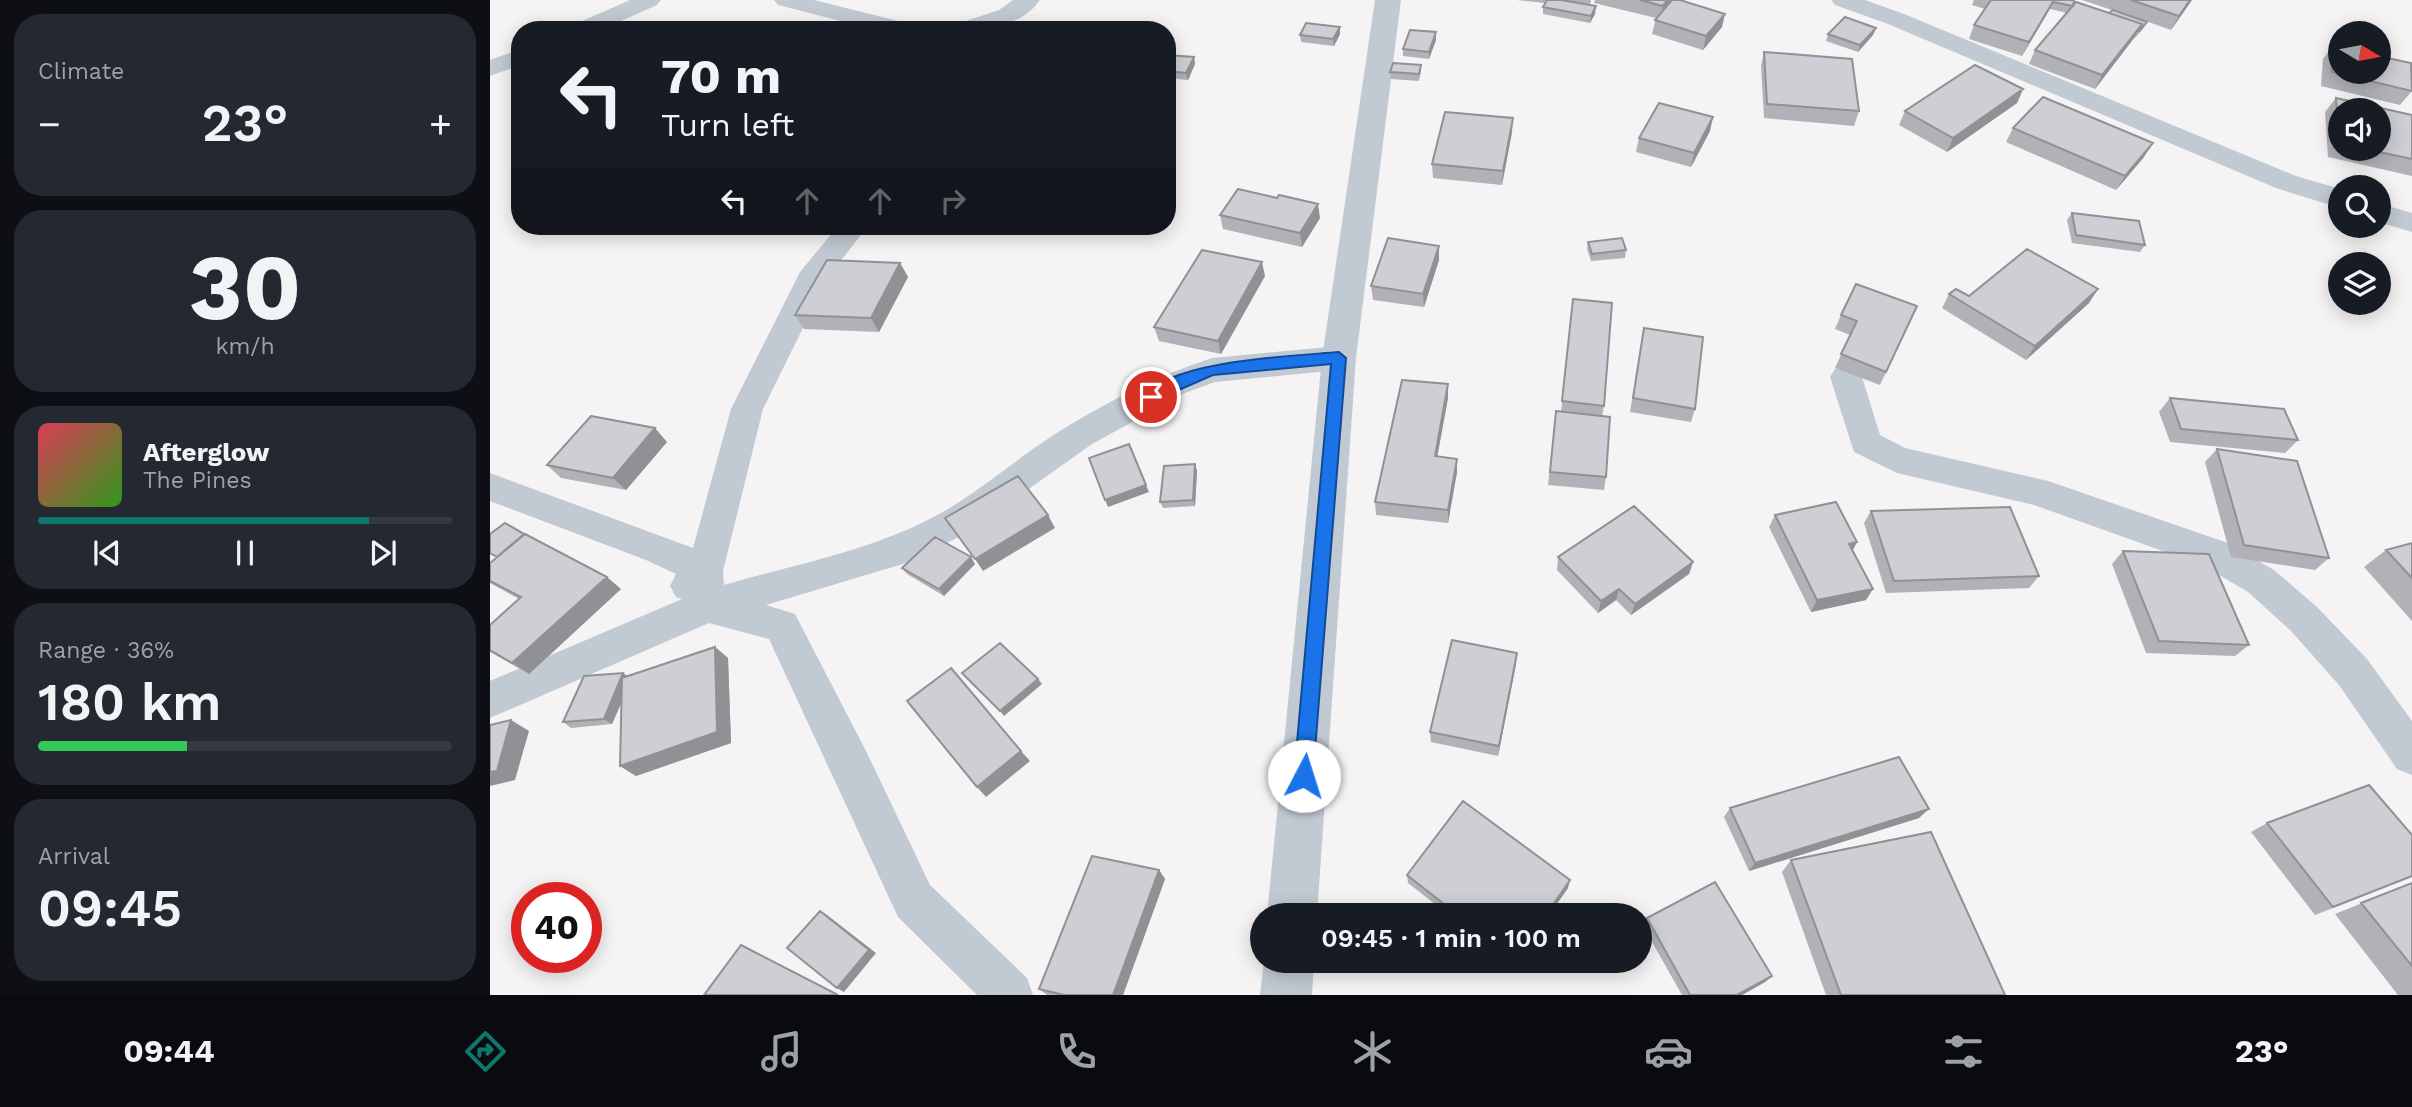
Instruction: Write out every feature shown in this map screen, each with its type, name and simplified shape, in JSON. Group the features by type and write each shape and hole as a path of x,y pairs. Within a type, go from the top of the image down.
{"street":[{"path":"601,21 649,0"},
{"path":"786,0 870,21"},
{"path":"988,21 1006,15 1028,0"},
{"path":"1293,903 1339,358 1388,0"},
{"path":"1843,0 1896,19 2287,182 2328,195"},
{"path":"490,69 511,61"},
{"path":"2391,216 2412,223"},
{"path":"706,588 747,409 816,272 847,235"},
{"path":"490,700 636,636 706,588 893,552 918,541 954,523 1080,435 1174,384 1212,370 1339,358"},
{"path":"1846,377 1866,443 1897,460 2036,491 2215,554 2261,581 2304,619 2353,672 2412,755"},
{"path":"490,487 659,549 706,588 782,626 914,901 1010,995"},
{"path":"1286,995 1288,973"}],"building":[{"path":"1547,0 1596,6 1591,16 1543,7"},
{"path":"1640,0 1667,0 1663,6"},
{"path":"1672,0 1725,14 1706,36 1655,20"},
{"path":"1991,0 2054,0 2029,42 1974,25"},
{"path":"2074,0 2073,6 2053,2"},
{"path":"2131,0 2190,0 2179,16"},
{"path":"2076,2 2142,24 2102,75 2035,50"},
{"path":"2113,10 2147,22 2139,31 2142,24 2109,13"},
{"path":"1845,17 1876,28 1860,45 1828,34"},
{"path":"1306,23 1340,27 1333,39 1300,35"},
{"path":"1410,30 1436,32 1429,52 1403,49"},
{"path":"1764,52 1852,59 1859,111 1767,104"},
{"path":"1176,56 1194,57 1186,73 1176,72"},
{"path":"2391,59 2411,63 2412,91 2383,84 2391,84"},
{"path":"1393,63 1421,65 1419,74 1390,72"},
{"path":"1975,65 2023,89 1953,138 1905,111"},
{"path":"2043,97 2153,143 2125,176 2013,128"},
{"path":"1659,103 1713,117 1694,153 1639,138"},
{"path":"2391,110 2412,115 2412,159 2391,155"},
{"path":"1445,112 1513,118 1503,171 1432,164"},
{"path":"1238,189 1318,204 1300,233 1220,215"},
{"path":"2072,213 2139,221 2145,245 2076,235"},
{"path":"1388,238 1439,246 1423,294 1371,286"},
{"path":"1622,238 1626,250 1592,254 1588,242"},
{"path":"2027,249 2098,289 2035,346 1949,294 1956,289 1969,296"},
{"path":"1202,250 1262,262 1218,341 1154,327"},
{"path":"827,260 900,263 871,318 795,315"},
{"path":"1856,284 1917,306 1886,372 1841,354 1857,321 1841,315"},
{"path":"1573,299 1612,303 1604,406 1562,401"},
{"path":"1644,328 1703,337 1695,409 1633,398"},
{"path":"1402,380 1448,384 1435,456 1457,459 1448,510 1375,502"},
{"path":"2170,398 2284,409 2298,440 2181,429"},
{"path":"1556,411 1610,417 1606,477 1550,472"},
{"path":"591,416 655,428 613,478 547,465"},
{"path":"1129,444 1146,485 1105,500 1089,458"},
{"path":"2217,449 2297,461 2329,558 2244,545"},
{"path":"1195,464 1193,500 1160,502 1164,466"},
{"path":"1018,476 1048,515 975,559 945,518"},
{"path":"1836,502 1857,542 1849,544 1873,589 1817,600 1775,515"},
{"path":"1634,506 1693,562 1635,604 1619,589 1601,601 1558,557"},
{"path":"2010,507 2039,576 1894,581 1871,511"},
{"path":"505,523 524,534 497,557 490,553 490,534"},
{"path":"525,534 607,577 512,663 490,650 490,625 521,597 490,581 490,563"},
{"path":"935,537 971,557 939,589 902,568"},
{"path":"2412,543 2412,578 2386,550"},
{"path":"2123,551 2209,554 2249,645 2159,641"},
{"path":"1452,640 1517,653 1499,746 1430,732"},
{"path":"1000,643 1038,679 1000,711 962,673"},
{"path":"715,647 717,732 620,766 622,678"},
{"path":"951,668 1021,751 977,787 907,701"},
{"path":"623,673 604,719 563,722 584,676"},
{"path":"511,720 497,771 490,772 490,725"},
{"path":"1899,757 1929,809 1755,863 1730,808"},
{"path":"2369,785 2412,835 2412,876 2333,907 2267,823"},
{"path":"1463,801 1570,880 1554,903 1443,903 1407,875"},
{"path":"1931,832 2005,995 1841,995 1791,860"},
{"path":"1092,856 1159,870 1113,995 1064,995 1039,989"},
{"path":"1715,882 1772,976 1737,995 1690,995 1652,927 1652,915"},
{"path":"2412,883 2412,966 2361,903"},
{"path":"820,911 869,950 837,988 787,948"},
{"path":"741,945 838,995 704,995"}],"route":[{"path":"1151,397 1174,384 1212,370 1339,358 1304,776"}]}
